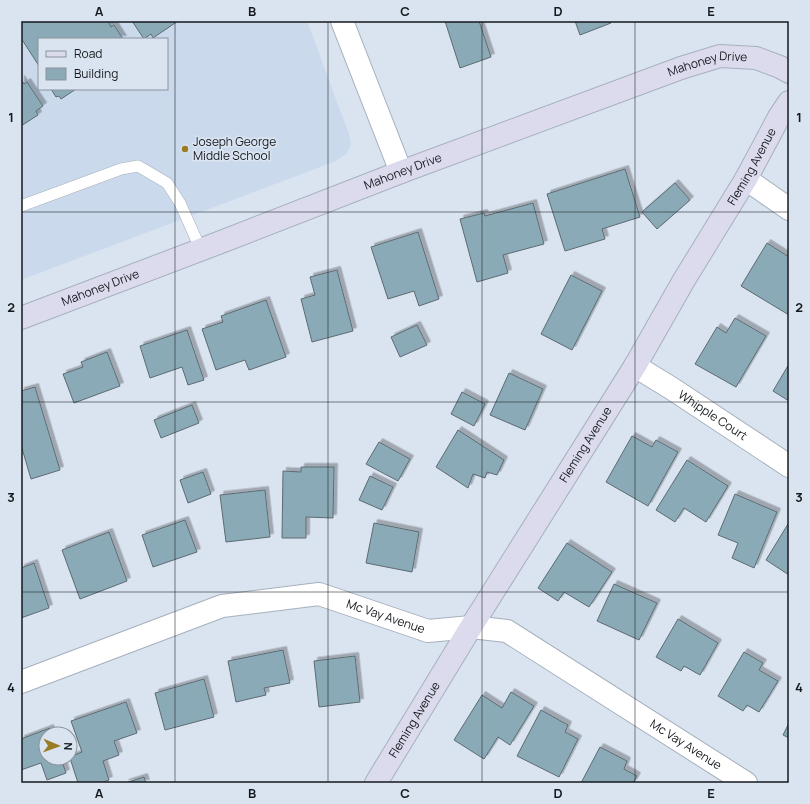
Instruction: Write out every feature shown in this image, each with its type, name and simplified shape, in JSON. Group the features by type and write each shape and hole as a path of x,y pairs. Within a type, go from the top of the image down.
{"street":[{"path":"342,21 401,172"},
{"name":"Mahoney Drive","path":"21,318 401,172 681,68 720,56 756,58 789,72"},
{"name":"Fleming Avenue","path":"376,783 471,627 635,366 684,280 746,180 779,117 789,102"},
{"path":"746,180 789,209"},
{"name":"Whipple Court","path":"635,366 789,466"},
{"name":"Mc Vay Avenue","path":"21,682 222,606 319,594 428,631 471,627 507,631 746,783"}],"lane":[{"path":"21,206 121,169 138,166 167,183 180,203 201,250"}],"shaded area":[{"name":"Joseph George Middle School","path":"21,21 307,21 349,134 351,145 347,153 336,161 21,280"}],"building":[{"path":"21,21 108,21 111,27 114,25 122,38 38,38 38,64 21,38"},
{"path":"132,21 178,21 153,38 151,34 143,38"},
{"path":"445,21 479,21 491,57 460,68"},
{"path":"575,21 610,21 611,23 580,35"},
{"path":"21,79 24,84 27,82 43,106 36,111 38,115 21,126"},
{"path":"52,90 74,90 61,99 59,96 56,97"},
{"path":"625,169 640,217 602,229 605,239 565,251 547,194"},
{"path":"675,183 690,200 657,229 642,212"},
{"path":"533,203 544,244 503,255 508,273 477,282 460,219 484,213 485,216"},
{"path":"418,232 439,299 419,306 414,291 388,299 371,247"},
{"path":"767,243 789,257 789,315 741,286"},
{"path":"337,270 353,331 312,342 301,299 315,295 310,277"},
{"path":"571,275 602,291 572,350 541,334"},
{"path":"266,300 286,357 249,370 245,360 216,370 202,329 223,322 221,316"},
{"path":"735,318 766,336 736,387 695,364 717,327 726,333"},
{"path":"417,325 427,345 400,357 391,337"},
{"path":"187,330 204,380 188,385 182,367 150,378 140,346"},
{"path":"107,352 120,386 74,403 63,374 83,367 81,362"},
{"path":"789,364 789,401 773,391"},
{"path":"509,373 543,389 525,430 490,415"},
{"path":"35,387 60,470 31,479 21,445 21,391"},
{"path":"462,392 485,404 474,426 451,414"},
{"path":"192,405 199,423 161,438 154,420"},
{"path":"458,430 504,460 497,475 487,472 485,478 473,474 468,488 436,467"},
{"path":"632,436 652,447 656,440 678,452 648,506 606,482"},
{"path":"379,442 410,459 398,481 366,464"},
{"path":"687,460 728,486 706,522 684,508 675,522 656,510"},
{"path":"301,467 334,467 333,518 306,517 306,538 282,538 283,471 301,472"},
{"path":"203,472 211,494 188,503 180,480"},
{"path":"370,476 393,487 382,510 359,500"},
{"path":"265,490 270,537 226,542 220,495"},
{"path":"735,494 777,512 754,568 732,558 738,543 718,535"},
{"path":"185,520 197,552 153,567 142,535"},
{"path":"374,523 419,532 412,572 366,563"},
{"path":"789,524 789,575 766,560"},
{"path":"109,532 127,581 80,599 62,550"},
{"path":"567,543 612,572 589,607 564,592 558,601 538,588"},
{"path":"34,563 49,608 21,618 21,568"},
{"path":"614,584 657,603 639,640 597,621"},
{"path":"678,619 718,643 700,675 684,666 681,671 656,657"},
{"path":"283,650 290,683 264,688 266,695 236,702 228,661"},
{"path":"744,652 763,663 759,670 778,681 759,712 747,705 743,711 718,696"},
{"path":"355,656 360,702 319,707 314,661"},
{"path":"204,679 214,717 165,730 155,693"},
{"path":"511,692 534,706 510,745 498,737 484,759 454,740 482,695 502,708"},
{"path":"126,702 137,733 114,741 119,755 103,761 109,780 100,783 78,783 73,766 78,766 78,754 82,752 78,741 78,726 73,726 71,721"},
{"path":"541,710 568,725 565,732 578,739 559,777 517,756"},
{"path":"789,723 789,738 783,735"},
{"path":"38,733 38,764 21,770 21,739"},
{"path":"600,747 627,761 624,769 637,776 633,783 581,783"},
{"path":"42,766 64,766 66,773 47,780"},
{"path":"144,777 146,783 125,783"}],"place":[{"name":"Joseph George Middle School","path":"185,149"}]}
